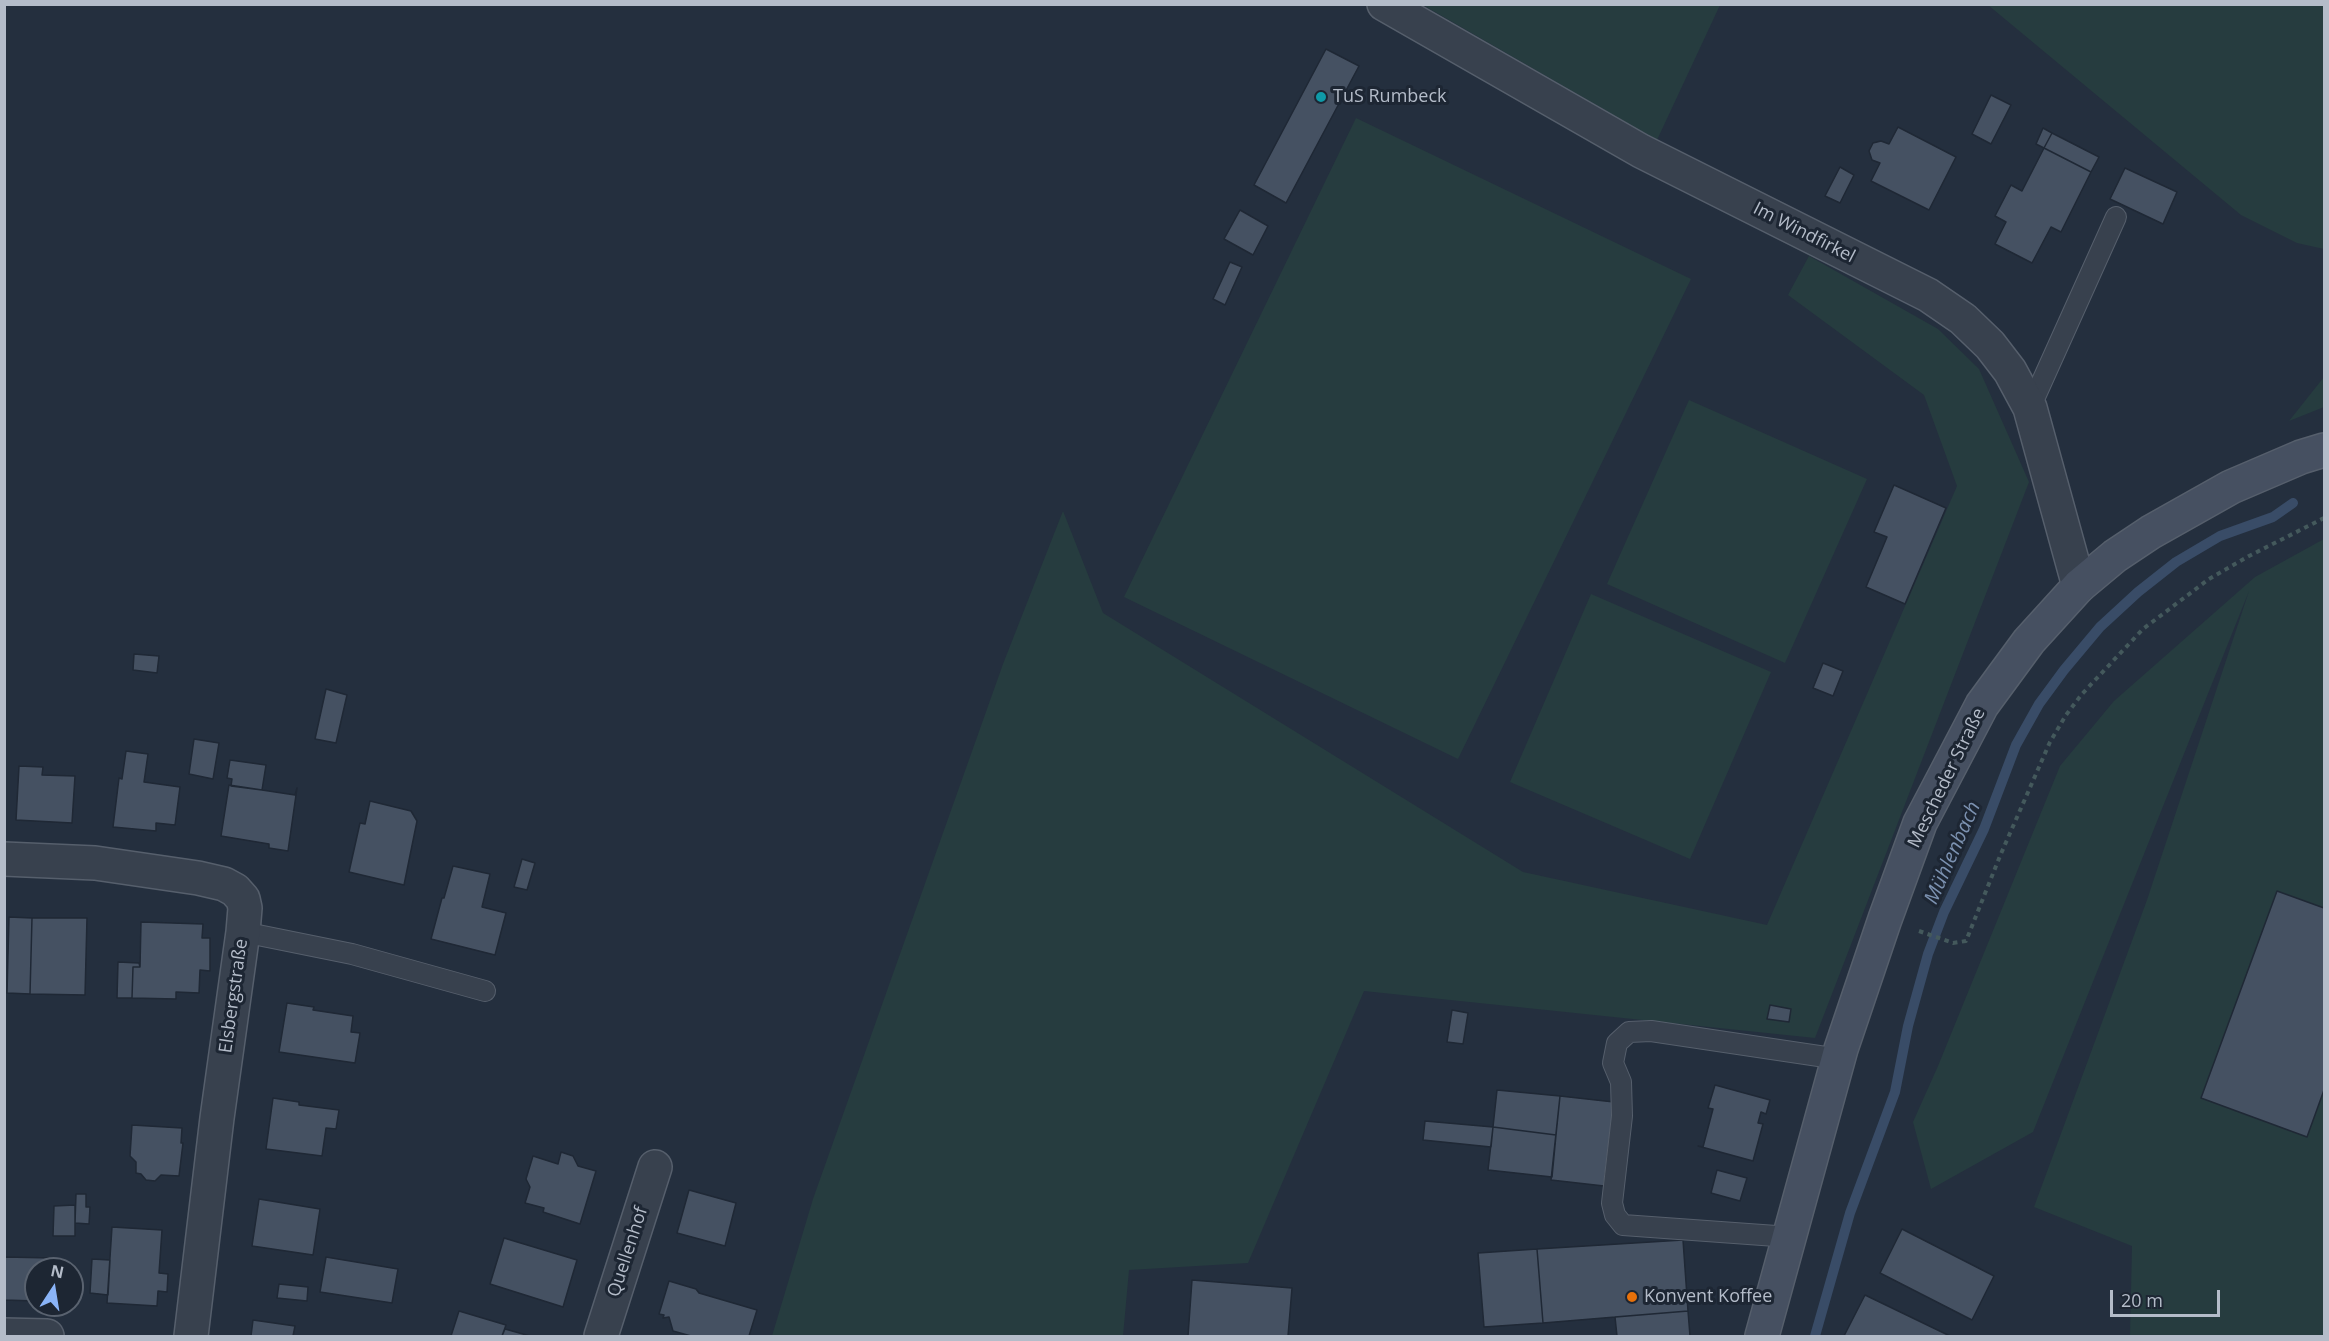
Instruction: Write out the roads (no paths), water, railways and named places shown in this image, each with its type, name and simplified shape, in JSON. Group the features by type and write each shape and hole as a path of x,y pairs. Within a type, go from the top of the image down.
{"street":[{"name":"Im Windfirkel","path":"1384,4 1641,151 1929,295 1963,319 1990,345 2010,371 2030,408 2079,586"},
{"name":"Mescheder Straße","path":"1762,1336 1839,1059 1885,919 1920,823 1982,705 2029,640 2079,586 2115,556 2185,512 2231,487 2301,457 2325,450"},
{"name":"Elsbergstraße","path":"4,859 95,863 198,878 224,884 235,890 243,899 245,908 243,932 191,1336"},
{"name":"Quellenhof","path":"601,1336 655,1167"},
{"path":"4,1335 47,1336"}],"lane":[{"path":"2030,408 2116,217"},
{"path":"243,932 352,954 485,990"},
{"path":"1790,1237 1623,1225 1615,1215 1612,1203 1622,1116 1621,1082 1613,1062 1617,1043 1629,1032 1651,1031 1839,1059"}],"waterway":[{"name":"Mühlenbach","path":"1815,1336 1850,1213 1895,1092 1908,1026 1928,954 1944,912 1984,829 2016,745 2039,704 2100,627 2138,592 2176,562 2220,536 2273,517 2293,503"}],"place":[{"name":"TuS Rumbeck","path":"1321,97"},
{"name":"Konvent Koffee","path":"1632,1297"}]}
